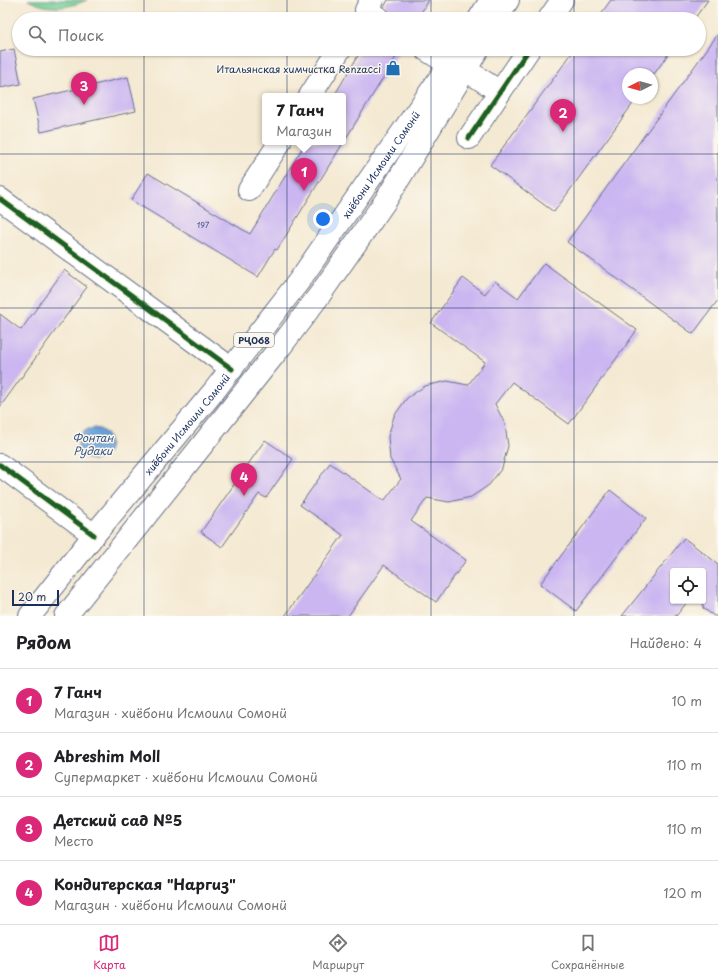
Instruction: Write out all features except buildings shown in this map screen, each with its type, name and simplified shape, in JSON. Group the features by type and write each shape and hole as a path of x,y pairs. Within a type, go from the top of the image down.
{"main road":[{"path":"483,12 490,0"},
{"path":"500,12 508,0"},
{"path":"554,12 562,0"},
{"path":"312,93 336,56"},
{"path":"443,56 459,62 500,92"},
{"name":"хиёбони Исмоили Сомонӣ","path":"30,616 94,535 232,369 299,282 459,62 468,56"},
{"path":"469,138 524,56"},
{"name":"хиёбони Исмоили Сомонӣ","path":"66,616 281,346 321,293 386,200 459,62"},
{"path":"249,190 278,145"},
{"path":"0,199 232,369"},
{"path":"0,465 94,535"}],"green space":[{"path":"28,0 87,0 65,7 50,7"}],"water":[{"name":"Фонтан Рудаки","path":"97,428 103,430 108,435 110,444 108,453 103,458 91,460 85,458 80,453 78,441 80,435 85,430"}],"cycle path":[{"path":"469,138 524,56"},
{"path":"0,199 232,369"},
{"path":"0,465 94,535"}],"place":[{"name":"Итальянская химчистка Renzacci","path":"393,68"},
{"name":"Детский сад №5","path":"84,105"},
{"name":"Abreshim Moll","path":"563,132"},
{"name":"7 Ганч","path":"304,191"},
{"name":"Кондитерская \"Наргиз\"","path":"244,496"}]}
